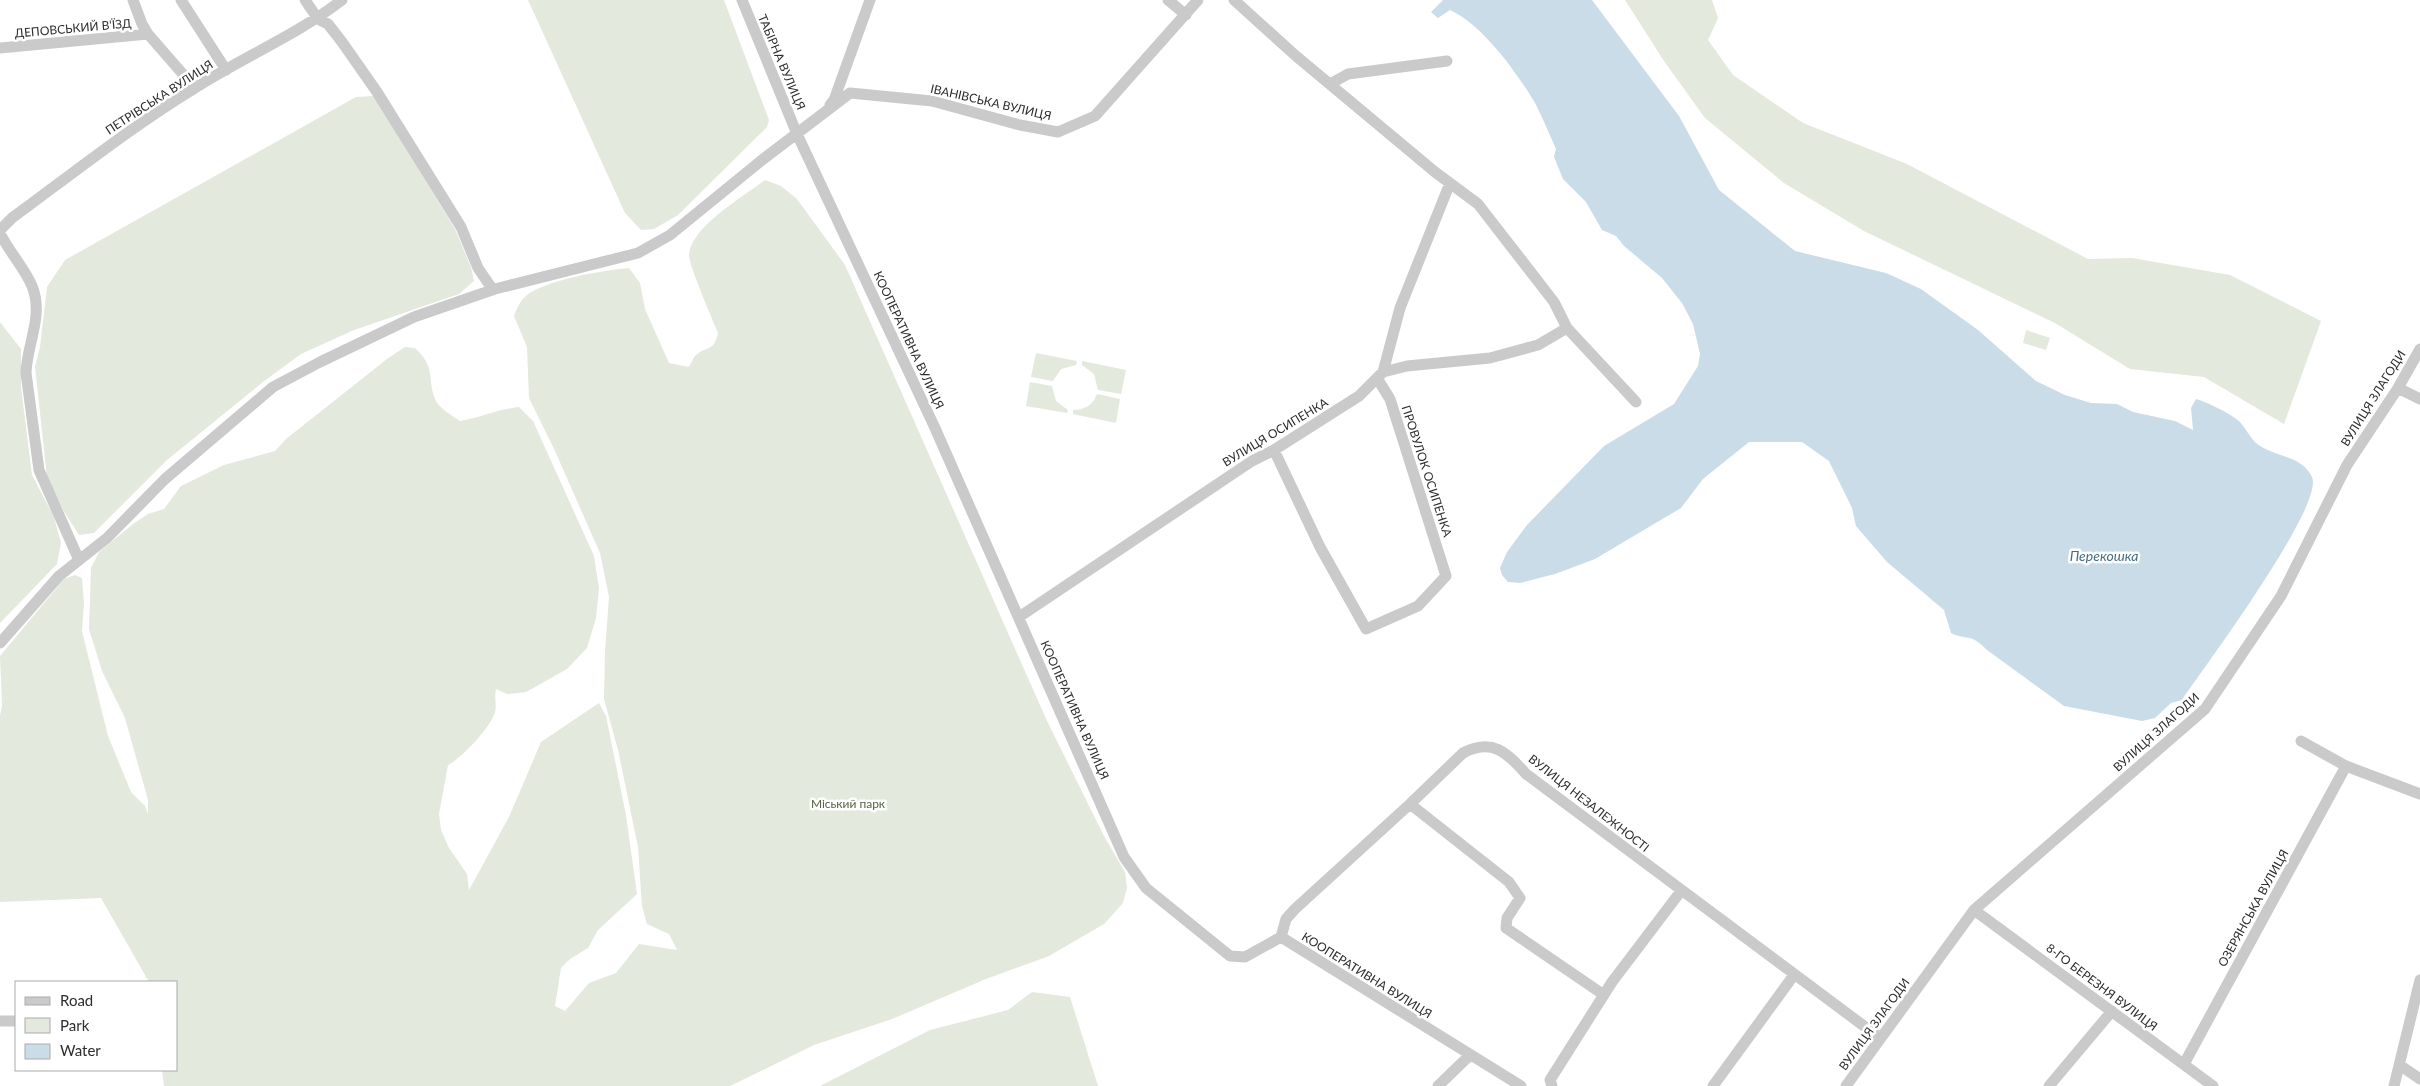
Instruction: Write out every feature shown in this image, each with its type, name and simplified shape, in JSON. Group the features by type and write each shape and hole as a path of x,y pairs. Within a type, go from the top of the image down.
{"street":[{"path":"134,0 142,24 148,34 195,88"},
{"path":"181,0 226,70"},
{"path":"305,0 318,19 328,24 377,92 461,227 478,268 493,290"},
{"name":"ПЕТРІВСЬКА ВУЛИЦЯ","path":"0,232 12,218 195,88 318,19 342,0"},
{"name":"ТАБІРНА ВУЛИЦЯ","path":"742,0 797,134"},
{"path":"819,118 834,100 870,0"},
{"path":"1168,0 1186,15"},
{"name":"ІВАНІВСЬКА ВУЛИЦЯ","path":"0,643 59,576 107,538 165,478 273,387 414,317 493,290 638,253 670,235 762,160 850,93 932,101 1020,125 1058,132 1095,116 1198,0"},
{"path":"1234,0 1330,84 1478,204 1554,302 1567,328 1636,402"},
{"name":"ДЕПОВСЬКИЙ В'ЇЗД","path":"0,48 148,34"},
{"path":"1330,84 1348,74 1447,61"},
{"name":"КООПЕРАТИВНА ВУЛИЦЯ","path":"797,134 934,428 1124,857 1146,888 1230,956 1245,957 1281,937 1469,1056 1521,1086"},
{"path":"1380,375 1400,308 1450,183"},
{"path":"0,232 32,286 35,298 36,313 32,343 26,356 26,373 40,470 79,560"},
{"path":"1380,375 1407,366 1490,358 1538,345 1567,328"},
{"name":"ВУЛИЦЯ ЗЛАГОДИ","path":"1846,1086 1974,910 2205,709 2281,596 2347,465 2398,388 2420,349"},
{"name":"ВУЛИЦЯ ОСИПЕНКА","path":"1019,617 1252,461 1274,450 1359,396 1380,375"},
{"name":"ПРОВУЛОК ОСИПЕНКА","path":"1274,450 1320,547 1366,628 1418,606 1446,576 1390,399 1380,375"},
{"path":"2398,388 2420,399"},
{"path":"2301,741 2346,766 2420,794"},
{"name":"ВУЛИЦЯ НЕЗАЛЕЖНОСТІ","path":"1281,937 1286,919 1295,909 1463,753 1473,747 1486,745 1502,751 1526,774 1880,1038"},
{"name":"ОЗЕРЯНСЬКА ВУЛИЦЯ","path":"2184,1064 2346,766"},
{"path":"1410,804 1509,882 1520,898 1507,918 1506,928 1604,995"},
{"path":"1552,1086 1550,1080 1604,995 1681,891"},
{"name":"8-ГО БЕРЕЗНЯ ВУЛИЦЯ","path":"1974,910 2214,1086"},
{"path":"1713,1086 1794,975"},
{"path":"2394,1086 2401,1066 2420,980"},
{"path":"2049,1086 2112,1011"},
{"path":"0,1021 15,1020"},
{"path":"1438,1086 1469,1056"},
{"path":"2401,1066 2420,1079"}],"green space":[{"path":"528,0 724,0 769,120 767,127 678,215 654,229 641,230 625,213"},
{"path":"1625,0 1712,0 1718,18 1708,40 1733,75 1803,123 1907,164 2088,259 2132,258 2230,275 2321,321 2284,424 2204,377 2130,369 2055,323 1864,231 1784,183 1705,118 1664,61"},
{"path":"374,96 455,229 471,267 474,281 459,294 354,330 301,354 263,382 167,460 94,533 79,535 63,510 47,477 35,367 40,347 47,287 65,260 356,97"},
{"name":"Міський парк","path":"765,180 781,186 797,199 845,265 1047,721 1104,836 1125,872 1127,888 1123,903 1104,924 1049,956 986,979 892,1019 814,1045 730,1086 164,1086 162,1071 178,1071 178,981 148,981 101,898 0,902 0,716 2,705 0,656 64,579 75,575 82,578 84,603 82,631 108,736 131,792 145,806 148,814 148,800 125,718 102,671 89,629 91,568 99,552 148,514 164,509 181,486 224,465 275,451 286,439 387,359 405,347 415,348 422,355 429,368 436,401 444,410 460,421 519,407 533,421 594,556 599,588 596,618 587,648 567,669 526,692 507,694 496,689 496,710 488,726 468,749 448,765 439,814 441,830 449,848 467,874 469,890 509,817 541,742 599,703 606,716 626,815 637,894 598,930 588,948 570,959 561,968 555,1006 565,1011 589,983 616,973 639,944 677,950 669,934 647,924 642,906 638,847 618,750 604,699 609,597 600,553 555,451 529,398 527,347 514,316 524,298 546,285 605,271 629,268 640,283 645,309 669,363 689,367 695,356 712,346 718,333 696,280 689,254 692,243 699,233 732,204"},
{"path":"0,322 21,349 21,387 32,475 54,517 61,543 57,564 0,623"},
{"path":"2026,330 2050,338 2046,350 2023,343"},
{"path":"1036,353 1077,361 1076,365 1061,369 1053,381 1031,377"},
{"path":"1082,361 1126,370 1121,394 1098,390 1094,374 1082,365"},
{"path":"1030,382 1052,386 1056,401 1068,410 1067,413 1026,406"},
{"path":"1097,394 1120,399 1116,423 1073,414 1073,410 1085,408 1091,404"},
{"path":"1032,992 1070,997 1098,1086 820,1086 930,1030 1008,1010"}],"water":[{"name":"Перекошка","path":"1443,0 1592,0 1679,116 1719,190 1795,251 1886,273 1921,289 1978,330 2036,381 2065,395 2091,403 2117,404 2133,412 2175,421 2193,430 2191,408 2196,399 2219,408 2235,418 2255,442 2262,447 2301,464 2312,477 2311,493 2300,519 2260,587 2182,700 2171,703 2155,718 2142,721 2064,706 1981,644 1972,639 1951,633 1944,610 1887,562 1856,526 1852,508 1829,461 1802,442 1749,442 1703,479 1681,508 1595,559 1555,574 1520,583 1508,582 1502,575 1500,568 1507,552 1527,525 1604,446 1674,404 1698,366 1700,354 1693,324 1682,303 1662,278 1624,246 1616,236 1602,230 1586,202 1563,179 1554,157 1556,149 1541,114 1509,64 1487,38 1462,17 1450,10 1438,18 1431,12"}]}
